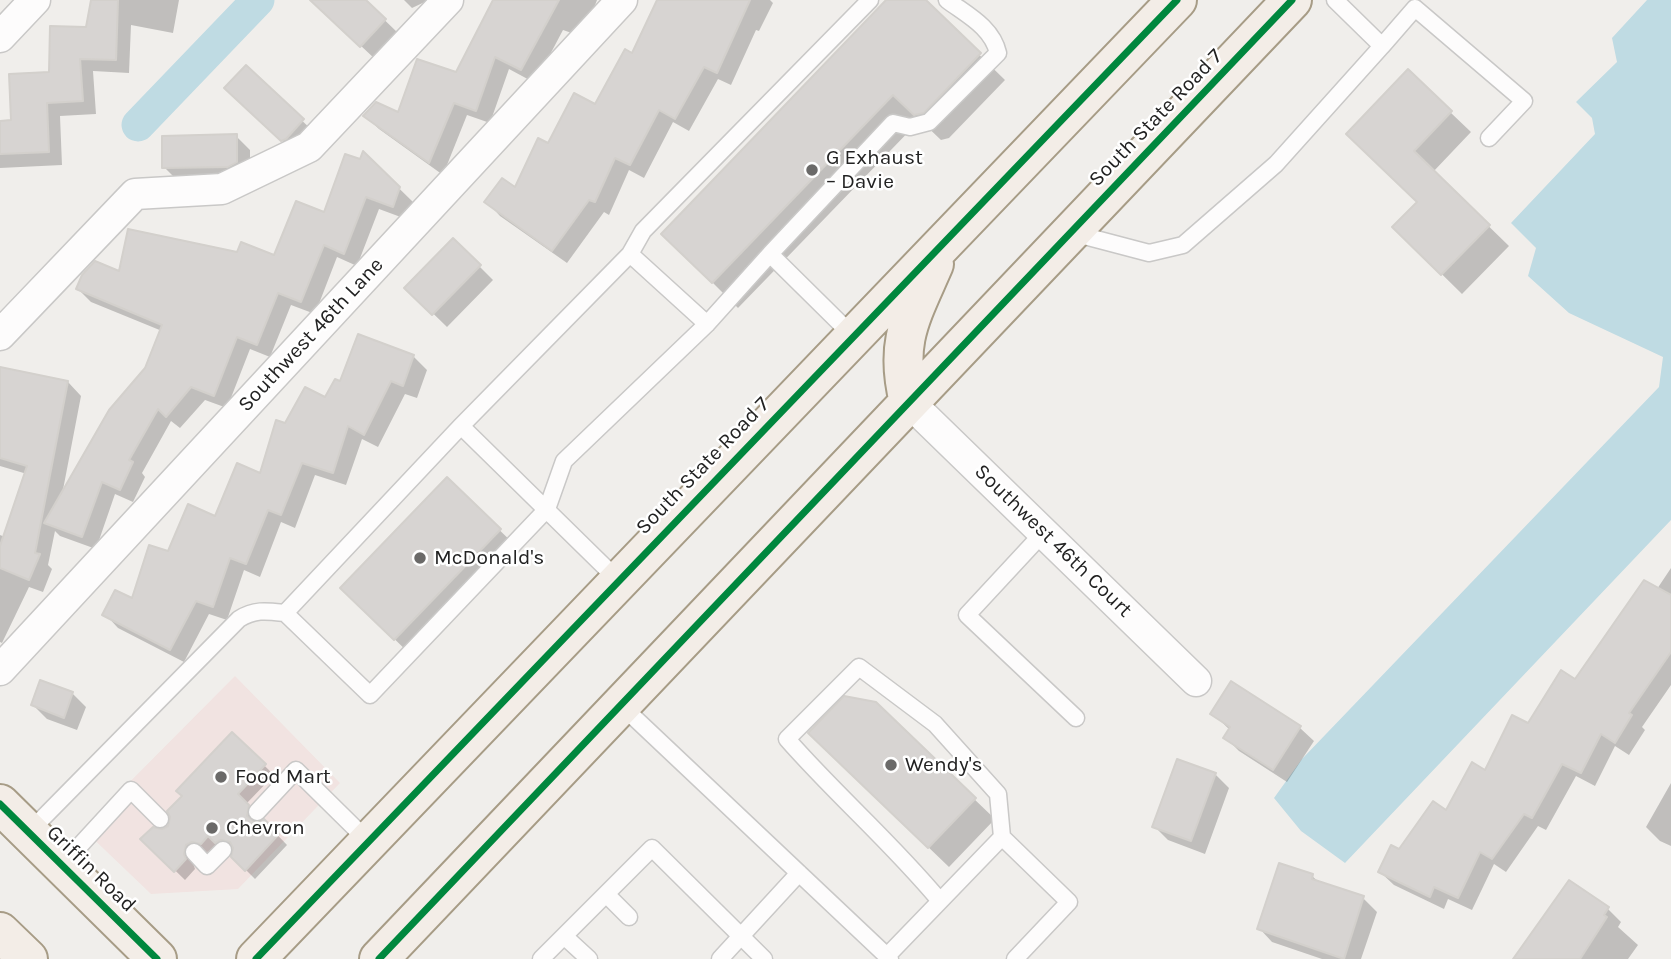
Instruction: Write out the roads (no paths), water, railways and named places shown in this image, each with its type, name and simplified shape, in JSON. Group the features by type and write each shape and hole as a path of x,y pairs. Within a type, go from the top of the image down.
{"main road":[{"name":"South State Road 7","path":"256,959 852,335 1177,0"},
{"name":"South State Road 7","path":"379,959 1292,0"},
{"path":"909,402 901,370 907,327 945,239"},
{"name":"Griffin Road","path":"0,804 158,959"},
{"path":"0,932 28,959"}],"street":[{"path":"0,37 35,0"},
{"path":"0,335 135,194 222,190 309,147 448,0"},
{"name":"Southwest 46th Lane","path":"0,670 622,0"},
{"name":"Southwest 46th Court","path":"909,402 1196,681"}],"lane":[{"path":"285,613 461,426 630,254 643,231 870,0"},
{"path":"29,832 239,619 250,612 263,610 285,613 370,695 547,509 564,461 707,324 893,123 910,127 929,122 998,52 995,39 981,24 947,0"},
{"path":"1335,0 1382,46"},
{"path":"1071,232 1149,253 1183,245 1276,164 1415,8 1524,101 1489,138"},
{"path":"630,254 707,324"},
{"path":"770,254 852,335"},
{"path":"461,426 618,580"},
{"path":"1044,532 967,615 1076,718"},
{"path":"940,901 909,863 831,790 787,739 859,667 935,724 998,794 1002,837 1069,902 1015,959"},
{"path":"622,705 889,958 1002,837"},
{"path":"257,812 296,770 369,842"},
{"path":"62,865 131,790 160,819"},
{"path":"541,959 652,848 764,959"},
{"path":"194,852 207,866 223,850"},
{"path":"720,959 799,873"},
{"path":"606,894 628,917"},
{"path":"565,936 589,959"}],"water":[{"path":"1647,0 1671,0 1671,520 1345,863 1301,831 1274,798 1302,759 1659,387 1663,357 1569,313 1528,276 1536,248 1511,223 1595,134 1592,118 1576,102 1617,62 1612,38"}],"waterway":[{"path":"138,125 258,0"}],"place":[{"name":"G Exhaust – Davie","path":"812,170"},
{"name":"McDonald's","path":"420,558"},
{"name":"Wendy's","path":"891,765"},
{"name":"Food Mart","path":"221,777"},
{"name":"Chevron","path":"212,828"}]}
